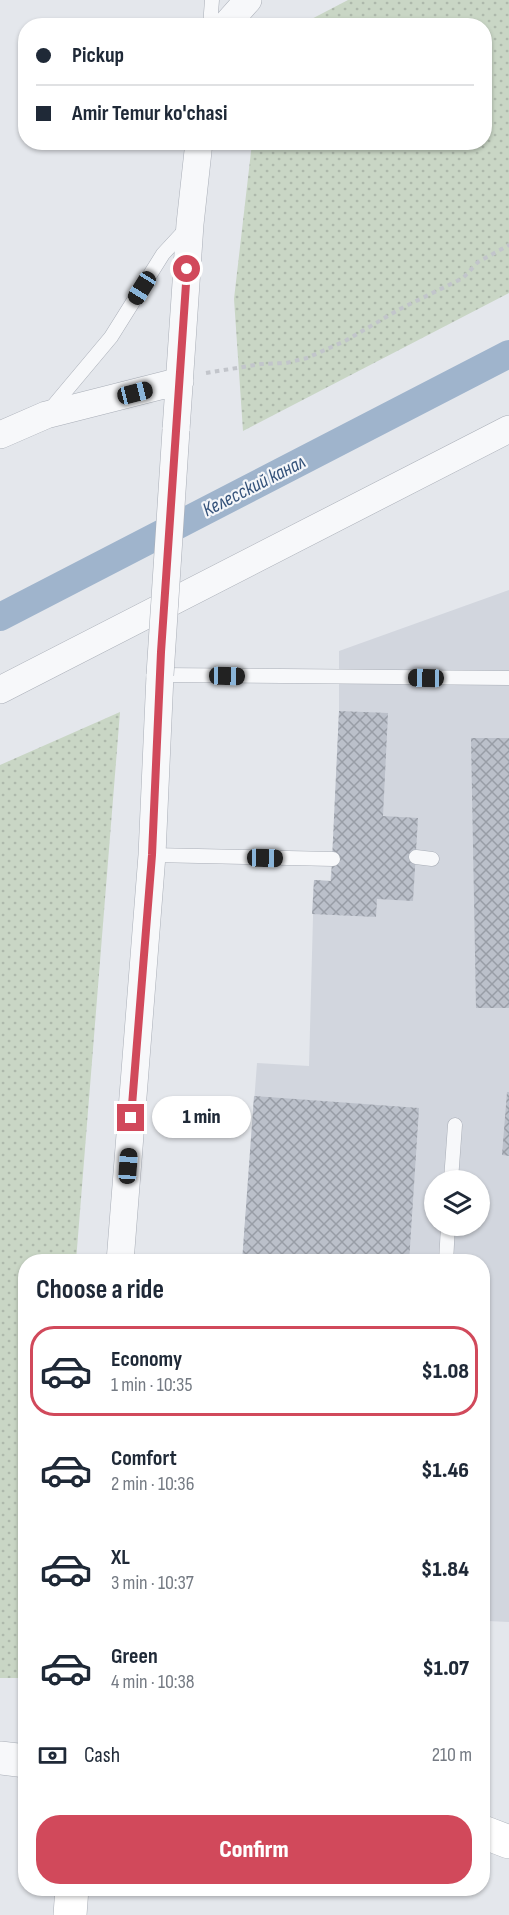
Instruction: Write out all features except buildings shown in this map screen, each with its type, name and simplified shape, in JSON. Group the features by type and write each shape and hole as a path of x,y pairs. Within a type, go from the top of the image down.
{"main road":[{"path":"490,1835 509,1842"},
{"path":"70,1915 71,1896"}],"street":[{"path":"232,18 248,0"},
{"path":"121,1254 152,855 160,675 176,430 190,224 198,150"},
{"path":"0,435 46,415 180,381"},
{"path":"0,690 509,429"},
{"path":"0,1758 18,1760"}],"lane":[{"path":"211,18 212,0"},
{"path":"46,415 111,338 163,254 190,224"},
{"path":"160,675 509,678"},
{"path":"152,855 333,859"},
{"path":"416,857 432,859"},
{"path":"452,1170 455,1125"},
{"path":"446,1254 447,1236"}],"path":[{"path":"180,381 208,372 261,364 286,363 307,358 345,341 400,309 463,278 478,262 509,245"}],"shaded area":[{"path":"509,590 509,1622 490,1621 490,1254 243,1254 257,1063 309,1066 314,880 330,881 333,859 339,651"}],"green space":[{"path":"348,0 509,0 509,293 243,431 234,299 251,150 492,150 492,18 313,18"},
{"path":"120,712 77,1254 18,1254 18,1678 0,1678 0,765"}],"waterway":[{"name":"Келесский канал","path":"0,617 509,354"}],"route":[{"path":"131,1118 152,855 161,652 187,269"}]}
